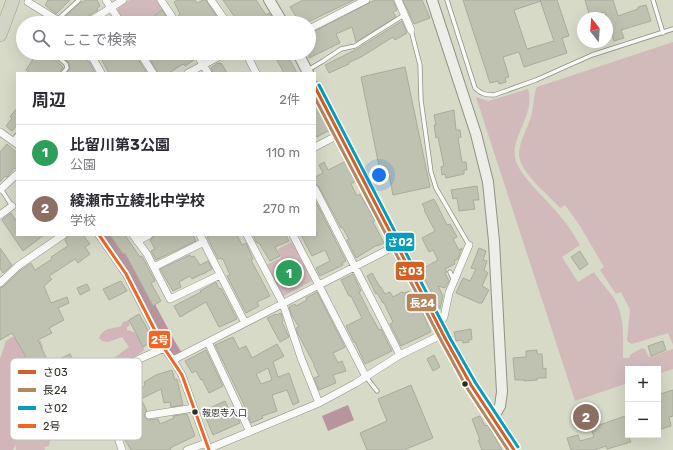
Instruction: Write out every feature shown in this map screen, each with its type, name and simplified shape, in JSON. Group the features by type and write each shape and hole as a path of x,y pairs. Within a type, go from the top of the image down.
{"highway":[{"path":"0,35 13,0"}],"street":[{"path":"106,0 116,16"},
{"path":"98,16 123,0"},
{"path":"161,0 171,16"},
{"path":"211,0 222,16"},
{"path":"269,0 279,16"},
{"path":"316,25 366,0"},
{"path":"398,0 411,30"},
{"path":"432,0 476,134 488,182 493,234 502,392 500,406 493,418"},
{"path":"28,2 52,16"},
{"path":"94,60 100,72"},
{"path":"145,60 152,72"},
{"path":"201,60 208,72"},
{"path":"190,72 213,60"},
{"path":"250,60 256,72"},
{"path":"301,60 307,72"},
{"path":"316,89 441,330 472,385 514,450"},
{"path":"1,134 16,139"},
{"path":"316,146 340,134"},
{"path":"1,189 16,175"},
{"path":"316,191 400,355"},
{"path":"0,215 12,206"},
{"path":"0,283 18,266 62,236"},
{"path":"100,236 126,274 164,348 182,375 208,447"},
{"path":"248,236 282,304 319,403"},
{"path":"294,236 366,377"},
{"path":"135,238 147,254 170,299 220,275"},
{"path":"154,267 202,238 245,323"},
{"path":"173,360 397,245"},
{"path":"187,450 208,447 250,432 319,403 366,377 441,330 449,293 455,282 469,245"},
{"path":"208,342 250,432"},
{"path":"142,358 164,348"},
{"path":"149,415 194,408"},
{"path":"119,440 122,450"}],"lane":[{"path":"65,16 79,0"},
{"path":"447,0 475,88 479,92 488,95 494,95 536,80 592,55 673,30"},
{"path":"653,0 663,33"},
{"path":"307,72 341,49 355,46 404,15"},
{"path":"411,30 420,65 421,100 431,172 436,188 469,245"},
{"path":"61,60 66,64 67,68 64,72"},
{"path":"1,189 12,206"},
{"path":"450,272 455,282"},
{"path":"366,377 377,391"}],"shaded area":[{"path":"130,0 157,0 163,9 153,16 120,16 117,11 119,7"},
{"path":"673,42 673,345 668,333 632,344 627,340 630,310 621,292 616,294 600,270 604,267 580,226 565,205 560,208 530,176 521,162 519,150 531,117 537,87"},
{"path":"528,89 530,98 529,107 516,141 515,157 522,172 564,220 580,245 562,257 578,282 594,272 615,300 622,321 623,358 629,358 631,354 642,348 645,349 649,357 673,349 673,369 661,373 661,366 625,366 625,384 575,401 476,97 488,101"},
{"path":"292,242 312,281 282,297 266,265 281,258 278,249"},
{"path":"129,320 130,325 127,327 127,330 134,332 143,345 144,350 132,358 114,358 129,347 122,337 108,342 102,341 99,338 106,330 121,326 123,322"},
{"path":"12,337 41,341 43,348 35,358 10,358 10,440 15,440 16,444 13,450 0,450 0,359 6,341"},
{"path":"348,405 354,420 328,431 322,416"},
{"path":"14,440 50,440 49,446 44,447 45,450 16,450"}],"building":[{"path":"48,0 70,0 56,14 45,5"},
{"path":"86,0 97,0 100,6 97,8 98,10 89,16 66,16 79,4"},
{"path":"178,0 195,0 197,3 206,0 216,16 178,16 180,14 174,2"},
{"path":"223,0 256,0 266,15 269,13 271,16 234,16"},
{"path":"303,0 354,0 316,18 316,16 296,16 290,7"},
{"path":"375,0 393,0 397,10 393,12 396,17 356,42 352,27 336,34 340,43 316,55 316,30"},
{"path":"403,0 422,0 430,18 414,24"},
{"path":"463,0 557,0 569,36 562,38 567,53 524,67 519,52 503,57 509,77 505,78 506,82 499,84 498,81 490,83","holes":["540,1 554,41 527,49 514,10"]},
{"path":"585,0 613,0 618,16 646,5 651,21 621,30 624,38 614,41 613,12 589,12"},
{"path":"162,10 166,16 154,16"},
{"path":"402,21 407,33 395,40 393,37 361,57 348,63 349,64 329,73 325,65 357,49"},
{"path":"32,60 55,60 63,67 60,72 29,72 26,70"},
{"path":"66,60 87,60 94,72 68,72 70,68 69,63"},
{"path":"102,60 139,60 146,72 108,72"},
{"path":"194,60 185,66 183,64 171,72 157,72 151,61"},
{"path":"277,60 290,60 296,72 283,72"},
{"path":"218,63 221,63 226,72 213,72 211,68"},
{"path":"405,67 430,187 393,195 388,169 380,171 361,77"},
{"path":"316,103 330,130 317,137 316,135"},
{"path":"16,109 16,126 12,131 6,126 12,118 10,117"},
{"path":"454,110 456,130 460,130 461,137 458,138 462,162 466,162 467,170 464,170 464,174 446,178 445,174 442,175 441,167 444,166 438,137 436,138 434,115"},
{"path":"7,144 16,152 16,169 14,168 7,177 5,176 0,182 0,152"},
{"path":"346,161 356,181 351,184 357,196 360,194 375,221 373,222 384,243 377,245 356,258 347,240 349,239 342,227 341,228 319,187 316,185 316,176 323,173 319,165 324,162 328,170"},
{"path":"477,186 479,200 473,200 475,209 459,211 457,198 453,199 451,190"},
{"path":"434,199 447,225 450,224 457,237 453,239 459,250 462,248 458,259 454,261 455,264 445,269 447,272 445,273 449,281 445,288 438,286 443,296 440,309 420,270 438,260 433,250 429,252 422,238 435,231 422,204"},
{"path":"316,202 346,261 342,263 343,265 320,276 316,268 330,261 325,250 312,256 302,236 318,235 316,232"},
{"path":"11,213 16,220 16,236 43,236 23,251 2,220"},
{"path":"67,236 84,236 90,244 85,247 90,254 78,263 75,259 49,276 52,279 44,286 51,303 67,297 69,303 58,308 64,320 49,328 52,333 38,340 46,358 24,358 26,357 12,333 0,340 0,288 31,263 35,270 52,259 51,257 68,246 65,240"},
{"path":"111,236 126,236 140,257 142,256 155,281 151,283 161,301 153,306 125,253 123,254"},
{"path":"155,236 194,236 196,241 156,260 151,251 155,249 150,240"},
{"path":"238,236 242,245 246,243 253,259 251,260 270,296 257,302 259,306 246,313 227,276 230,275 223,259 218,259 207,237"},
{"path":"254,236 286,236 289,241 275,247 280,256 270,261 259,243 257,243"},
{"path":"0,248 12,265 3,273 0,268"},
{"path":"479,248 486,251 483,260 487,261 484,270 488,273 482,286 489,290 482,303 456,293 463,278 470,281 476,269 471,268"},
{"path":"580,251 588,264 580,270 571,257"},
{"path":"190,255 191,257 194,256 200,265 208,261 212,269 192,279 190,276 179,282 181,287 173,291 160,269"},
{"path":"372,273 385,294 390,292 393,297 402,292 404,293 409,291 416,306 420,312 422,311 431,332 401,346 390,324 393,322 384,303 377,293 376,294 367,276"},
{"path":"353,274 361,291 359,292 370,314 379,330 381,329 392,351 365,364 346,326 362,318 341,280"},
{"path":"121,281 127,291 109,300 103,289"},
{"path":"216,282 219,289 221,288 237,319 219,327 206,302 180,317 174,306 201,292 200,291"},
{"path":"87,284 90,290 80,295 77,288"},
{"path":"317,292 345,347 333,353 338,363 342,361 346,371 333,375 336,383 319,390 314,378 319,376 298,334 296,328 299,327 292,316 289,307 295,304 296,306"},
{"path":"281,313 282,322 289,337 280,342 267,318"},
{"path":"139,314 153,339 149,341 150,343 143,347 129,320"},
{"path":"471,329 472,339 469,340 469,342 463,343 462,340 456,341 454,332"},
{"path":"233,337 239,349 246,346 252,358 277,344 284,356 273,362 278,377 289,373 299,402 293,405 287,390 272,395 277,411 262,416 263,418 251,423 247,411 215,345","holes":["268,368 272,380 261,384 256,374"]},
{"path":"663,341 666,350 651,356 648,346"},
{"path":"206,350 223,386 209,393 196,371 192,373 185,361"},
{"path":"537,350 537,354 542,354 543,369 546,368 546,378 537,378 537,380 524,381 515,380 513,358 526,357 526,351"},
{"path":"70,354 72,358 62,358"},
{"path":"434,355 440,367 433,371 427,359"},
{"path":"172,370 175,380 177,379 183,405 171,407 170,402 164,403 161,389 142,398 142,387 145,385 144,382 156,375"},
{"path":"411,385 433,438 404,450 367,450 360,433 387,421 378,399"},
{"path":"673,390 673,416 669,417 671,426 661,429 661,402 661,394"},
{"path":"142,401 147,411 144,416 148,420 158,419 160,424 174,418 173,416 187,414 195,436 170,448 171,450 131,450 125,440 142,440"},
{"path":"225,401 232,416 237,416 240,423 213,435 203,411"},
{"path":"480,416 485,426 488,425 502,450 482,450 472,419"},
{"path":"625,416 625,438 629,438 631,442 607,449 606,446 595,450 571,450 567,438 578,435 580,441 594,437 591,428"}],"waterway":[{"path":"105,236 135,282 175,355"}],"transit line":[{"name":"さ02","path":"319,85 450,338 475,382 518,447"},
{"name":"さ03","path":"316,89 446,340 471,385 514,450"},
{"name":"長24","path":"316,100 467,388 508,450"},
{"name":"2号","path":"100,236 126,274 164,348 182,375 209,450"}],"place":[{"name":"比留川第3公園","path":"289,273"},
{"name":"報恩寺入口","path":"195,412"},
{"name":"綾瀬市立綾北中学校","path":"586,417"}]}
